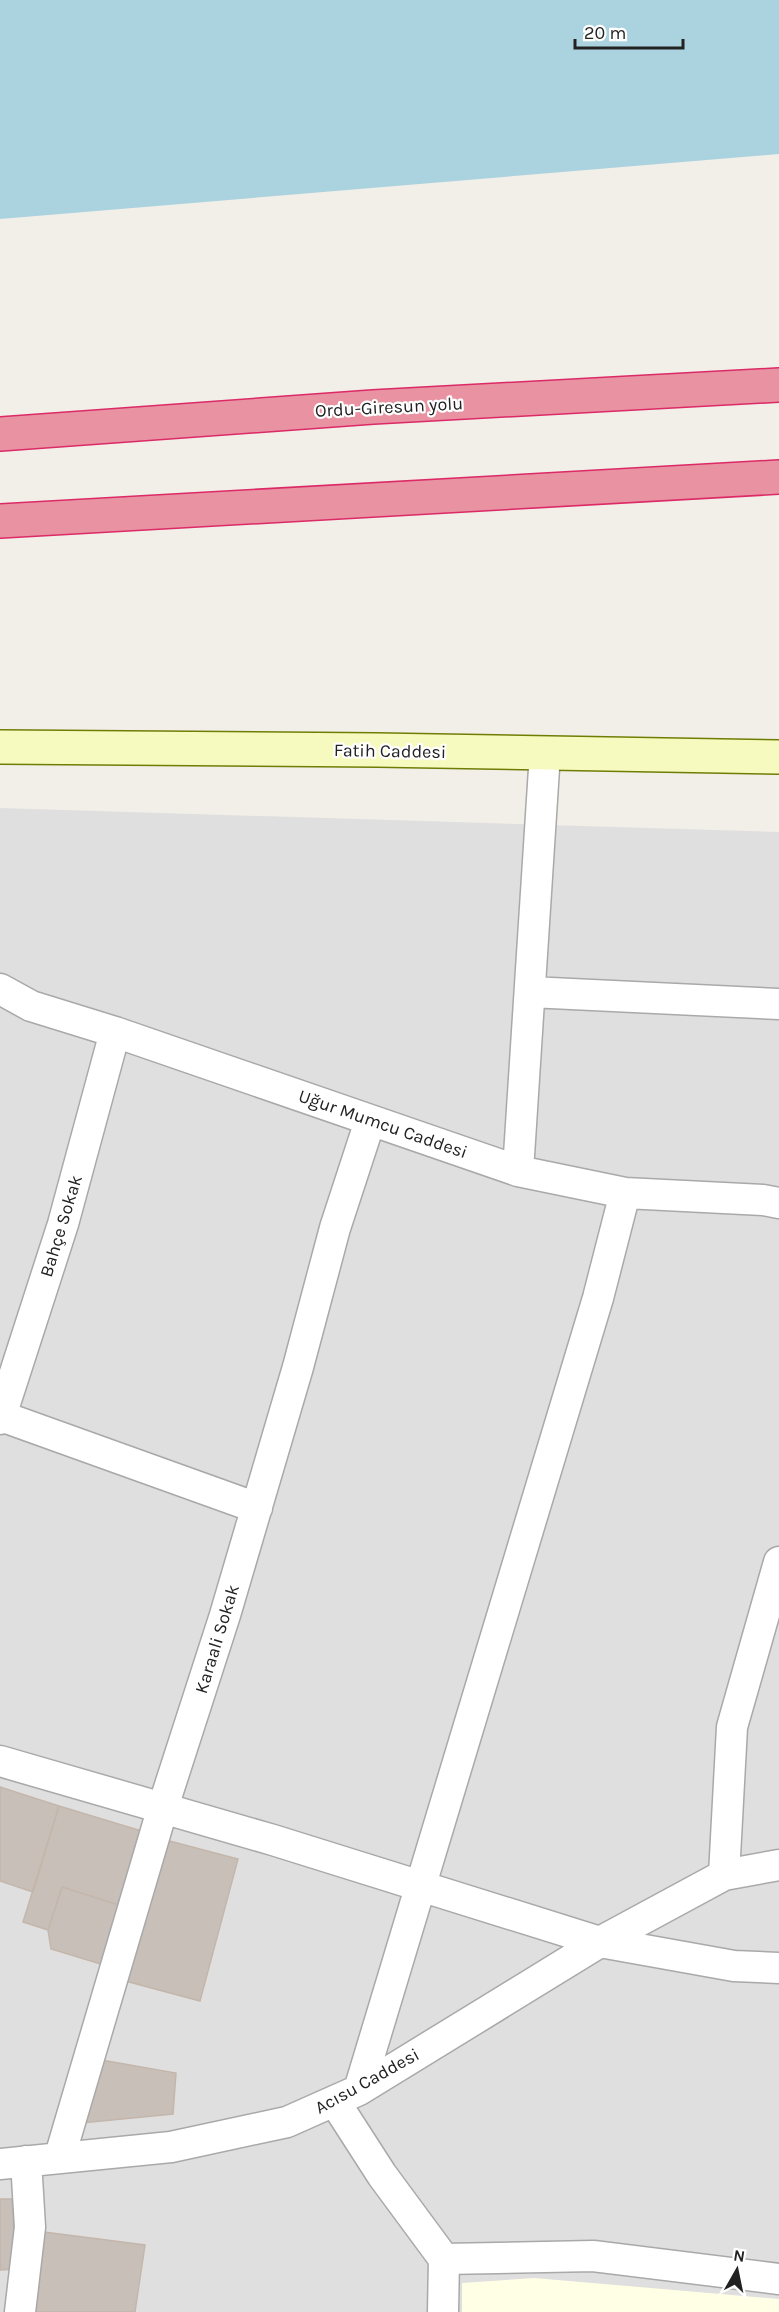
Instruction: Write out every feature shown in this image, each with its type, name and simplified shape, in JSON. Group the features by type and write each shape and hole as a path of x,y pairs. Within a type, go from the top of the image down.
{"highway":[{"name":"Ordu-Giresun yolu","path":"0,434 373,407 779,385"},
{"path":"0,521 779,477"}],"main road":[{"name":"Fatih Caddesi","path":"0,747 779,757"}],"street":[{"path":"518,1171 545,753"},
{"name":"Uğur Mumcu Caddesi","path":"0,989 31,1006 115,1032 518,1171 625,1193 763,1200 779,1203"},
{"path":"530,992 779,1004"},
{"name":"Bahçe Sokak","path":"1,1418 63,1224 115,1032"},
{"name":"Karaali Sokak","path":"60,2156 163,1807 225,1615 298,1367 335,1228 370,1121"},
{"path":"443,2312 444,2259 382,2175 347,2096 420,1886 598,1298 625,1193"},
{"path":"1,1418 257,1508"},
{"path":"724,1875 732,1727 779,1562"},
{"path":"0,1761 163,1807 600,1942 734,1966 779,1968"},
{"name":"Acısu Caddesi","path":"13,2162 171,2146 287,2122 347,2096 600,1942 724,1875 779,1865"},
{"path":"13,2162 30,2227 20,2312"},
{"path":"444,2259 593,2256 779,2278"}],"shaded area":[{"path":"0,808 779,832 779,2312 0,2312"},
{"path":"534,2278 779,2299 779,2312 462,2312 462,2283"}],"water":[{"path":"0,0 779,0 779,154 0,219"}],"building":[{"path":"0,1787 59,1806 33,1892 0,1881"},
{"path":"59,1806 145,1832 122,1906 62,1887 48,1930 23,1922"},
{"path":"162,1839 238,1859 200,2001 125,1981"},
{"path":"62,1887 122,1906 104,1965 51,1949 48,1930"},
{"path":"96,2059 176,2073 173,2114 82,2123"},
{"path":"0,2199 12,2199 16,2269 0,2270"},
{"path":"44,2232 145,2245 135,2312 36,2312"}]}
